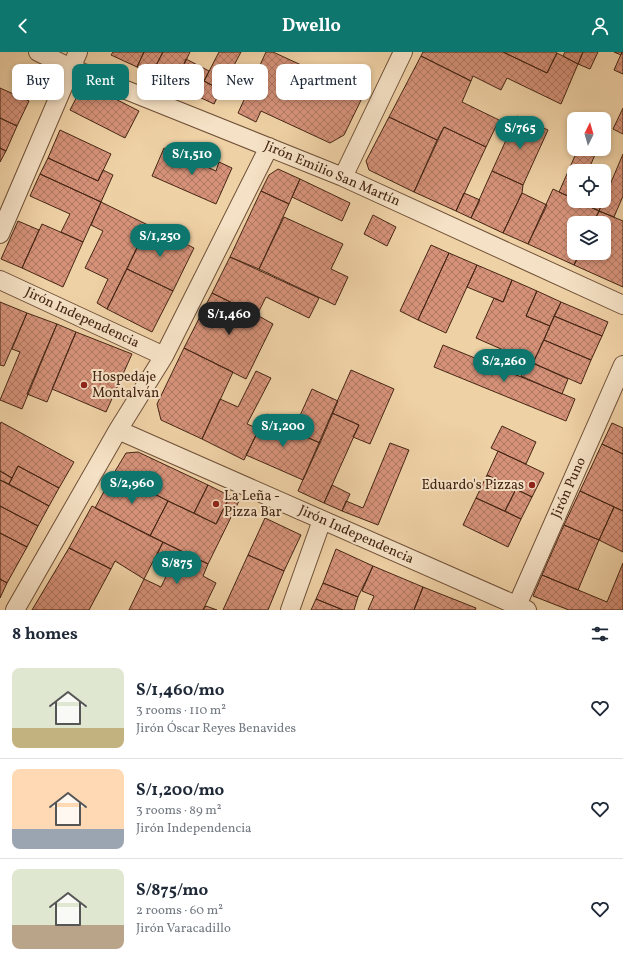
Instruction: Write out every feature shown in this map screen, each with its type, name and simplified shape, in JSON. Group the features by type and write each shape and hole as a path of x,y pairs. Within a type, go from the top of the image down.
{"street":[{"name":"Jirón Emilio San Martín","path":"38,52 75,60 269,147 343,177 623,305"},
{"path":"343,177 403,52"},
{"path":"0,232 75,60"},
{"path":"15,610 118,430 164,356 269,147"},
{"name":"Jirón Independencia","path":"0,280 164,356"},
{"name":"Jirón Puno","path":"520,609 623,366"},
{"name":"Jirón Independencia","path":"118,430 520,609"},
{"path":"290,610 322,520"}],"building":[{"path":"113,52 144,52 138,64 137,64 137,67 111,55"},
{"path":"144,52 163,52 157,64 138,64"},
{"path":"163,52 190,52 184,64 157,64"},
{"path":"219,52 241,52 235,64 213,64"},
{"path":"266,52 273,52 299,64 276,64 276,100 361,100 344,135 330,143 261,111 256,122 238,113 244,100 268,100 268,64 260,64"},
{"path":"423,52 503,52 547,73 557,53 578,64 561,104 507,78 501,90 473,76 471,81 421,56"},
{"path":"503,52 555,52 557,53 547,73"},
{"path":"565,52 583,52 578,64 563,56"},
{"path":"583,52 598,52 590,69 578,64"},
{"path":"614,52 622,52 621,55"},
{"path":"623,52 623,74 614,70"},
{"path":"421,56 471,81 462,102 499,120 486,147 444,127 437,140 389,117"},
{"path":"186,59 196,64 184,64"},
{"path":"212,66 212,85 204,81"},
{"path":"204,68 209,71 204,81"},
{"path":"204,81 212,85 212,100 216,100 214,104 204,99"},
{"path":"0,88 12,93 12,100 29,101 17,126 0,118"},
{"path":"75,100 117,100 139,111 125,138 70,110"},
{"path":"623,108 623,134 613,129"},
{"path":"517,116 548,130 523,185 492,171"},
{"path":"389,117 437,140 414,192 369,170 366,161"},
{"path":"0,118 17,126 6,151 0,148"},
{"path":"444,127 486,147 456,211 414,192"},
{"path":"60,130 111,154 98,181 48,158"},
{"path":"0,148 6,151 0,162"},
{"path":"164,148 216,171 219,162 232,168 216,204 152,176"},
{"path":"623,154 623,196 614,217 599,211 600,208 611,208 611,182"},
{"path":"575,156 594,156 591,164 571,164"},
{"path":"48,158 98,181 103,170 113,175 101,202 40,174"},
{"path":"278,169 300,179 289,204 261,191 269,175"},
{"path":"492,171 523,185 522,193 503,233 471,218"},
{"path":"40,174 101,202 83,242 61,232 70,214 30,196"},
{"path":"567,174 567,196 559,192"},
{"path":"300,179 350,203 342,221 292,197"},
{"path":"553,189 567,196 567,208 592,208 599,211 596,216 567,216 567,260 576,260 574,265 528,244"},
{"path":"261,191 289,204 259,269 230,257"},
{"path":"464,193 480,200 471,218 456,211"},
{"path":"522,193 547,205 528,244 503,233"},
{"path":"101,202 148,225 107,309 97,303 108,279 85,268 103,231 91,225"},
{"path":"592,208 600,208 599,211"},
{"path":"599,211 611,216 596,216"},
{"path":"373,215 396,227 387,246 364,234"},
{"path":"611,216 623,221 623,287 574,265 576,260 611,260"},
{"path":"284,217 343,244 331,269 348,277 335,305 259,269"},
{"path":"18,221 39,230 22,268 1,259"},
{"path":"42,224 83,242 63,287 22,268"},
{"path":"148,225 194,248 173,291 127,269"},
{"path":"431,245 449,253 418,320 400,311"},
{"path":"449,253 477,265 446,333 418,320"},
{"path":"230,257 319,298 309,318 266,297 257,315 212,293"},
{"path":"477,265 512,280 503,302 467,287"},
{"path":"127,269 173,291 152,332 107,309"},
{"path":"512,280 537,291 526,316 550,326 533,363 476,338 494,298 503,302"},
{"path":"537,291 561,302 550,326 526,316"},
{"path":"212,293 273,324 246,379 184,348"},
{"path":"0,302 27,313 4,366 0,365"},
{"path":"561,302 608,322 602,336 554,316"},
{"path":"27,313 57,324 22,409 0,400 20,352 12,349"},
{"path":"554,316 602,336 591,360 544,340"},
{"path":"57,324 76,332 47,402 27,394"},
{"path":"76,332 132,354 106,412 52,389"},
{"path":"544,340 591,360 581,384 533,363"},
{"path":"443,345 575,399 566,421 434,367"},
{"path":"184,348 233,372 202,439 161,420 157,404"},
{"path":"528,361 568,379 562,394 521,376"},
{"path":"351,370 394,389 370,444 353,437 359,425 332,413"},
{"path":"256,371 271,378 247,424 259,429 244,460 202,439 220,399 238,407"},
{"path":"312,389 338,401 320,443 293,431"},
{"path":"332,413 359,425 324,503 298,491"},
{"path":"267,414 295,426 293,431 320,443 303,480 246,455"},
{"path":"1,422 74,462 59,488 18,466 12,478 0,471"},
{"path":"612,423 623,428 623,454 602,444"},
{"path":"502,426 536,442 526,464 491,448"},
{"path":"390,443 409,450 378,525 342,511 346,501 363,508"},
{"path":"602,444 623,454 623,511 580,491"},
{"path":"498,451 544,473 532,497 487,475"},
{"path":"138,452 208,485 194,513 114,473 126,453"},
{"path":"18,466 59,488 49,506 9,484"},
{"path":"0,471 12,478 9,484 0,480"},
{"path":"114,473 168,501 150,536 95,508"},
{"path":"487,475 516,489 505,511 476,498"},
{"path":"0,480 49,506 38,526 0,506"},
{"path":"208,485 230,496 216,524 194,513"},
{"path":"332,485 350,494 342,511 324,503"},
{"path":"516,489 532,497 521,519 505,511"},
{"path":"580,491 614,507 599,540 564,525"},
{"path":"230,496 239,501 208,564 150,536 168,501 216,524"},
{"path":"476,498 521,519 508,547 463,525"},
{"path":"0,506 38,526 27,547 0,533"},
{"path":"92,506 163,542 144,579 115,561 111,569 69,548"},
{"path":"614,507 623,511 623,552 599,540"},
{"path":"265,518 301,535 284,571 248,555"},
{"path":"564,525 599,540 578,590 542,575"},
{"path":"0,533 27,547 7,583 0,579"},
{"path":"163,542 208,564 203,576 216,583 203,610 129,610 144,579 161,587 173,562 157,555"},
{"path":"69,548 111,569 89,610 32,610"},
{"path":"336,549 373,566 358,597 323,583"},
{"path":"248,555 284,571 268,610 223,610"},
{"path":"623,563 623,610 569,610 533,596 542,575 607,602"},
{"path":"373,566 423,587 414,610 368,610 374,596 362,591"},
{"path":"0,579 7,583 0,598"},
{"path":"323,583 358,597 354,610 343,610 316,599"},
{"path":"423,587 476,608 475,610 414,610"},
{"path":"316,599 343,610 311,610"},
{"path":"206,606 217,610 203,610"}],"place":[{"name":"Hospedaje Montalván","path":"84,385"},
{"name":"Eduardo's Pizzas","path":"532,485"},
{"name":"La Leña - Pizza Bar","path":"216,504"}]}
